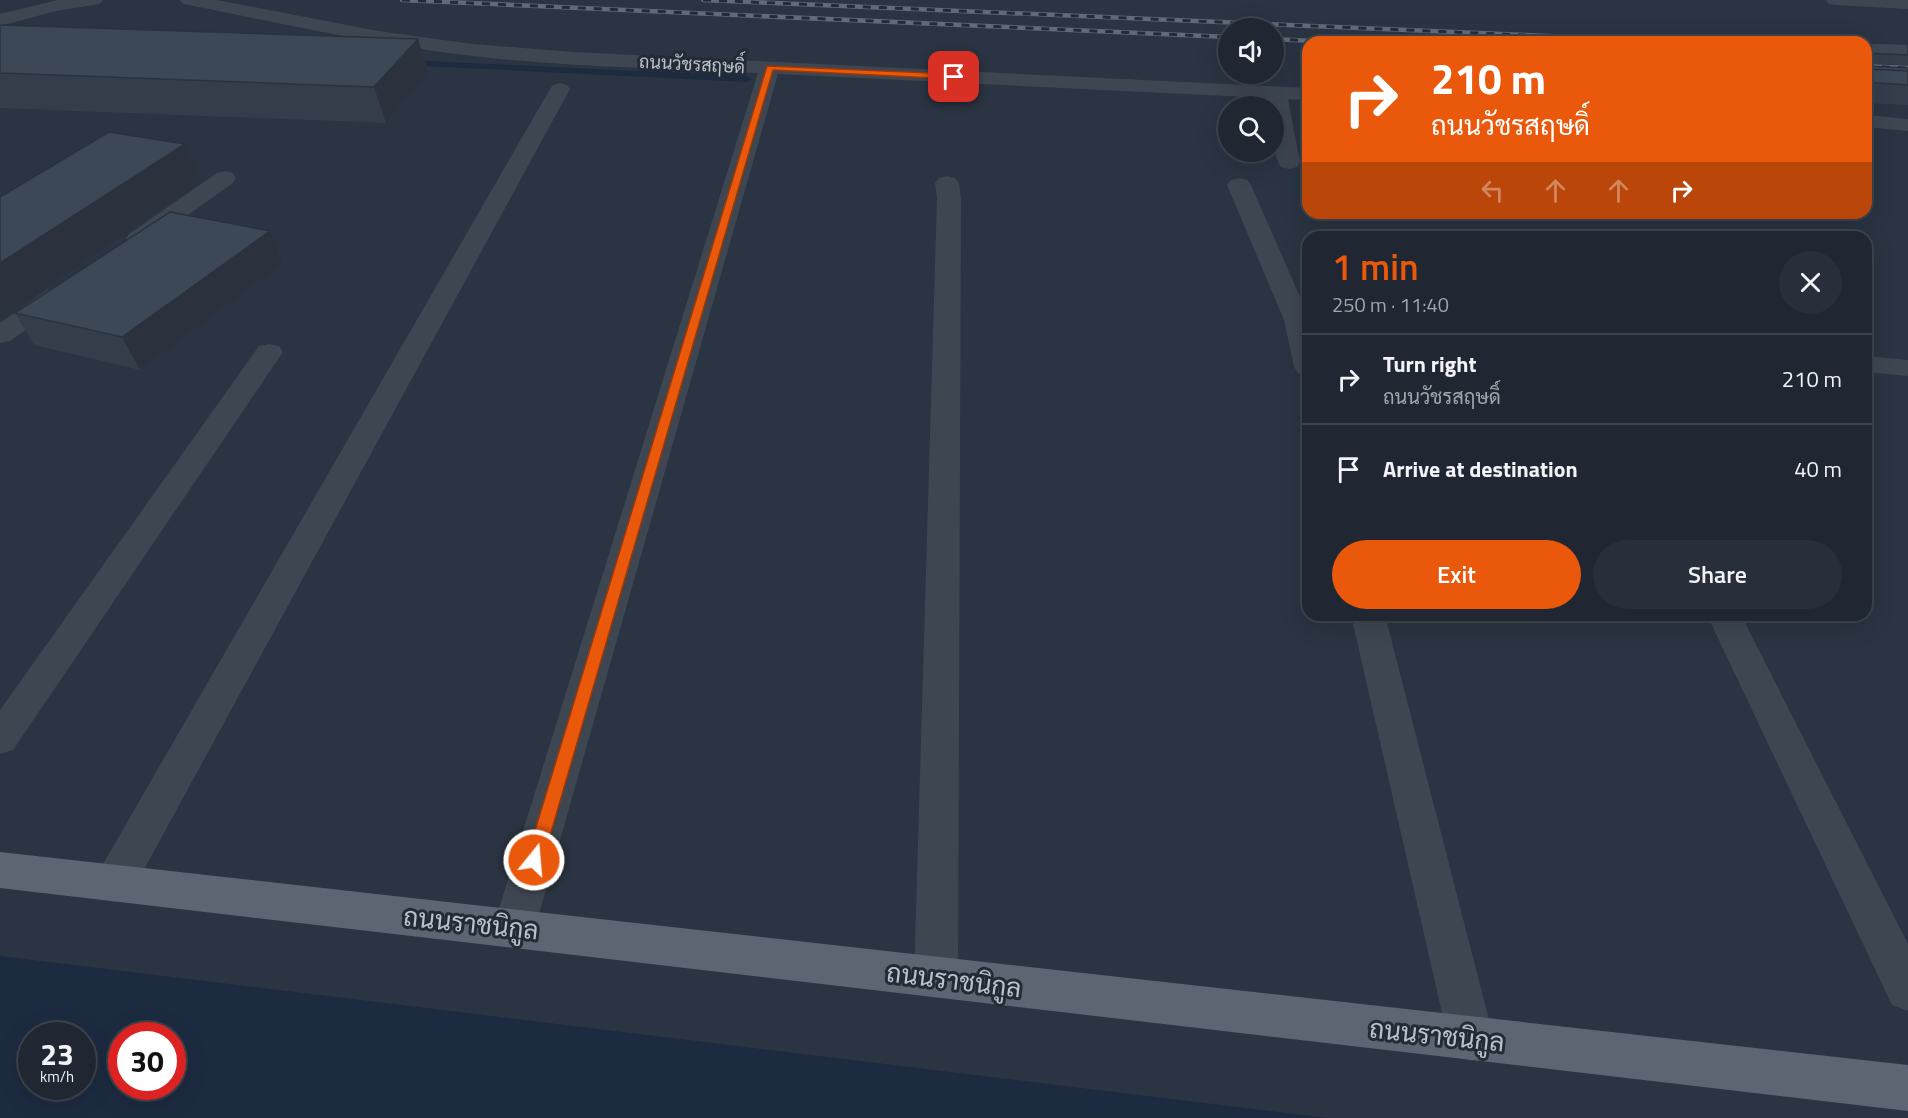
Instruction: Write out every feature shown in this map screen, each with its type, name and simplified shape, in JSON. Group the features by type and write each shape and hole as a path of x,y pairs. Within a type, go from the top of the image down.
{"main road":[{"name":"ถนนราชนิกูล","path":"0,870 1908,1088"}],"street":[{"path":"0,14 28,0"},
{"path":"0,20 55,6 94,0"},
{"name":"ถนนวัชรสฤษดิ์","path":"189,0 378,37 473,50 770,68 1302,94"},
{"path":"1834,0 1908,3"},
{"path":"514,928 770,68"},
{"path":"114,884 560,89"},
{"path":"1276,92 1289,162"},
{"path":"1872,122 1908,125"},
{"path":"118,253 225,178"},
{"path":"936,978 949,221 947,183"},
{"path":"1239,185 1302,320"},
{"path":"0,335 78,281"},
{"path":"0,739 269,352"},
{"path":"1872,365 1908,368"},
{"path":"1369,621 1471,1039"},
{"path":"1727,621 1908,990"}],"water":[{"path":"0,956 1328,1118 0,1118"}],"building":[{"path":"0,25 418,39 374,87 0,73"},
{"path":"1872,43 1908,44 1908,55 1872,53"},
{"path":"1872,66 1908,68 1908,71 1872,69"},
{"path":"1872,69 1908,71 1908,85 1872,82"},
{"path":"109,132 185,144 0,263 0,197"},
{"path":"170,212 270,231 122,337 15,313"}],"waterway":[{"path":"406,63 747,79"}],"railway":[{"path":"402,0 1218,37"},
{"path":"703,0 1547,36"},
{"path":"1284,40 1302,40"},
{"path":"1872,66 1908,68"}],"route":[{"path":"534,860 770,68 954,77"}]}
